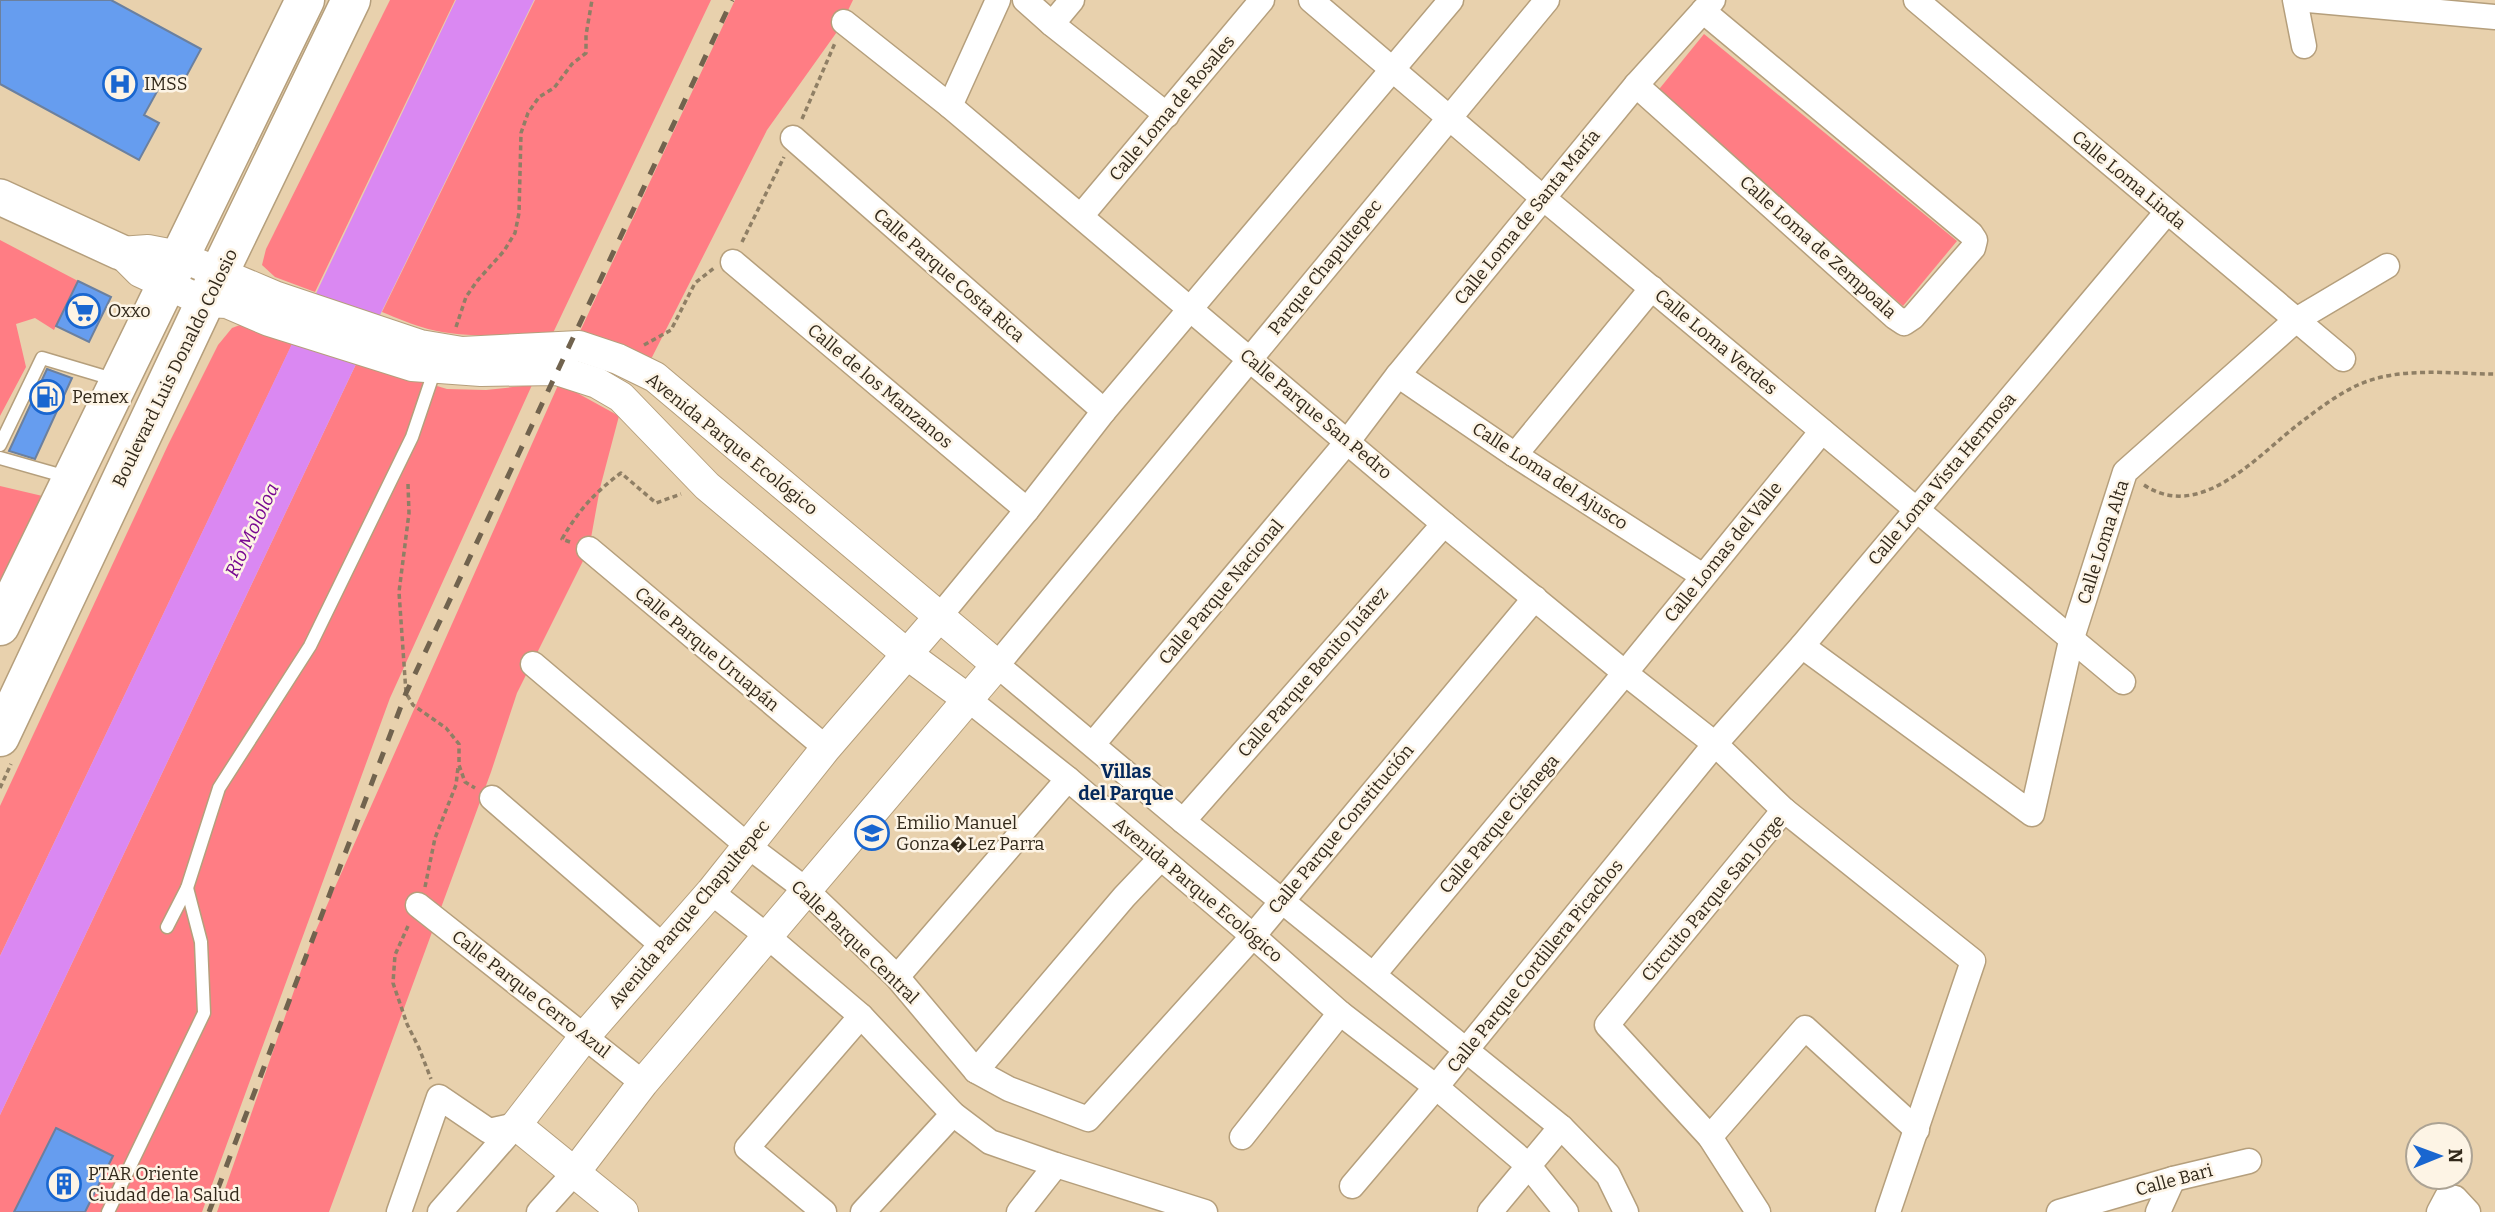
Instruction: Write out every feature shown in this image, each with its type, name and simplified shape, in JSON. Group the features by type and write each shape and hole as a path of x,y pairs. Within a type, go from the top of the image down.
{"main road":[{"path":"0,626 304,0"},
{"name":"Boulevard Luis Donaldo Colosio","path":"0,737 351,0"},
{"path":"0,197 120,252"}],"street":[{"path":"950,106 998,0"},
{"path":"1026,0 1052,24 1167,115"},
{"path":"1052,24 1072,0"},
{"name":"Calle Loma de Rosales","path":"1081,216 1262,0"},
{"name":"Calle Loma Verdes","path":"1311,0 1542,197 2123,682"},
{"path":"939,617 1104,411 1451,0"},
{"name":"Parque Chapultepec","path":"997,665 1547,0"},
{"name":"Calle Loma Linda","path":"1916,0 2343,359"},
{"path":"2295,0 2304,46"},
{"path":"2308,0 2434,6 2495,17"},
{"name":"Calle Loma de Santa María","path":"1348,441 1542,197 1636,85 1708,6"},
{"name":"Calle Loma de Zempoala","path":"1636,85 1895,317 1904,323 1913,317 1973,248 1975,240 1708,6"},
{"name":"Calle Parque San Pedro","path":"844,22 950,106 1444,524 1715,744 1784,810"},
{"name":"Calle Parque Costa Rica","path":"793,138 1104,411"},
{"name":"Calle Loma Vista Hermosa","path":"1715,744 1802,646 2167,212"},
{"name":"Avenida Parque Ecológico","path":"120,252 148,250 172,270 212,288 227,303 273,309 481,371 557,370 597,383 621,397 707,486 908,655 1068,779 1340,1013 1436,1087 1528,1165 1566,1212"},
{"name":"Calle de los Manzanos","path":"733,262 1027,510"},
{"name":"Calle Loma Alta","path":"1802,646 2032,814 2071,641 2125,472 2296,320 2387,266"},
{"path":"1515,455 1652,288"},
{"name":"Avenida Parque Ecológico","path":"428,357 462,352 579,346 629,364 665,386 1183,821 1561,1127 1608,1175 1626,1212"},
{"path":"621,397 629,364"},
{"name":"Calle Loma del Ajusco","path":"1398,375 1515,455 1703,576"},
{"name":"Calle Lomas del Valle","path":"1625,673 1822,431"},
{"name":"Calle Parque Nacional","path":"1093,744 1348,441"},
{"name":"Calle Parque Benito Juárez","path":"1183,821 1444,524"},
{"name":"Calle Parque Uruapán","path":"589,549 826,748"},
{"name":"Calle Parque Constitución","path":"1088,1119 1253,936 1535,598"},
{"name":"Avenida Parque Chapultepec","path":"440,1212 516,1125 585,1037 711,892 826,748 939,617"},
{"name":"Calle Parque Central","path":"533,664 748,846 805,889 897,977 975,1071 1009,1089 1088,1119"},
{"path":"539,1212 575,1172 643,1083 805,889 997,665"},
{"name":"Calle Parque Ciénega","path":"1374,974 1625,673"},
{"name":"Calle Parque Cordillera Picachos","path":"1352,1186 1467,1050 1715,744"},
{"path":"897,977 1068,779"},
{"path":"492,798 663,946"},
{"name":"Circuito Parque San Jorge","path":"1758,1212 1710,1137 1607,1024 1784,810 1973,961 1888,1212"},
{"path":"975,1071 1124,897 1160,859"},
{"path":"711,892 861,1016 953,1114 990,1142 1188,1209"},
{"name":"Calle Parque Cerro Azul","path":"418,905 643,1083"},
{"path":"1242,1138 1340,1013"},
{"path":"824,1212 747,1148 861,1016"},
{"path":"1710,1137 1805,1028 1917,1130"},
{"path":"399,1212 439,1097 489,1131 516,1125 623,1212"},
{"path":"863,1212 953,1114"},
{"path":"1490,1212 1561,1127"},
{"name":"Calle Bari","path":"2059,1212 2173,1179 2249,1161"},
{"path":"1019,1212 1056,1166"},
{"path":"2158,1212 2173,1179"},
{"path":"2439,1212 2447,1196 2455,1198 2468,1212"}],"lane":[{"path":"167,928 187,888 219,788 310,646 412,437 434,378 428,357"},
{"path":"0,445 42,358 120,382"},
{"path":"0,458 70,478"},
{"path":"108,1212 204,1013 201,942 187,888"}],"path":[{"path":"428,357 455,333 466,297 504,251 514,233 519,213 521,133 528,113 539,97 555,88 572,64 586,53 592,0"},
{"path":"629,364 671,330 695,283 718,264 733,262 793,138 844,22"},
{"path":"2125,472 2152,490 2173,496 2197,495 2236,477 2301,423 2357,385 2393,374 2495,374"},
{"path":"412,437 408,474 409,513 399,592 406,693 413,705 446,728 459,744 459,765 465,782 492,798"},
{"path":"589,549 562,539 575,516 592,496 621,473 656,503 707,486"}],"shaded area":[{"path":"390,0 455,0 315,292 275,277 262,265 266,249"},
{"path":"535,0 711,0 553,333 459,334 428,329 382,312"},
{"path":"735,0 853,0 839,29 767,130 643,375 575,342"},
{"path":"1704,34 1957,241 1903,306 1656,93"},
{"path":"0,240 78,281 54,330 35,318 16,324 26,367 0,416"},
{"path":"245,323 296,336 0,956 0,806 168,445 218,345 232,328"},
{"path":"357,362 447,389 486,390 532,385 390,698 202,1212 0,1212 0,1115"},
{"path":"559,383 619,416 600,488 589,549 517,693 491,772 329,1212 217,1212 312,939"},
{"path":"0,486 51,498 0,603"}],"water":[{"name":"Río Mololoa","path":"456,0 534,0 357,362 0,1115 0,956"}],"building":[{"path":"0,0 111,0 201,49 181,86 165,77 144,115 159,123 139,160 0,84"},
{"name":"Oxxo","path":"78,281 111,297 89,342 56,326"},
{"path":"47,369 72,378 35,459 9,451"},
{"name":"PTAR Oriente Ciudad de la Salud","path":"56,1128 113,1156 85,1212 14,1212"}],"railway":[{"path":"209,1212 406,693 732,0"}],"place":[{"name":"IMSS","path":"120,84"},
{"name":"Oxxo","path":"83,311"},
{"name":"Pemex","path":"47,397"},
{"name":"Emilio Manuel Gonza�Lez Parra","path":"872,833"},
{"name":"PTAR Oriente Ciudad de la Salud","path":"64,1184"}],"district":[{"name":"Villas del Parque","path":"1126,782"}]}
